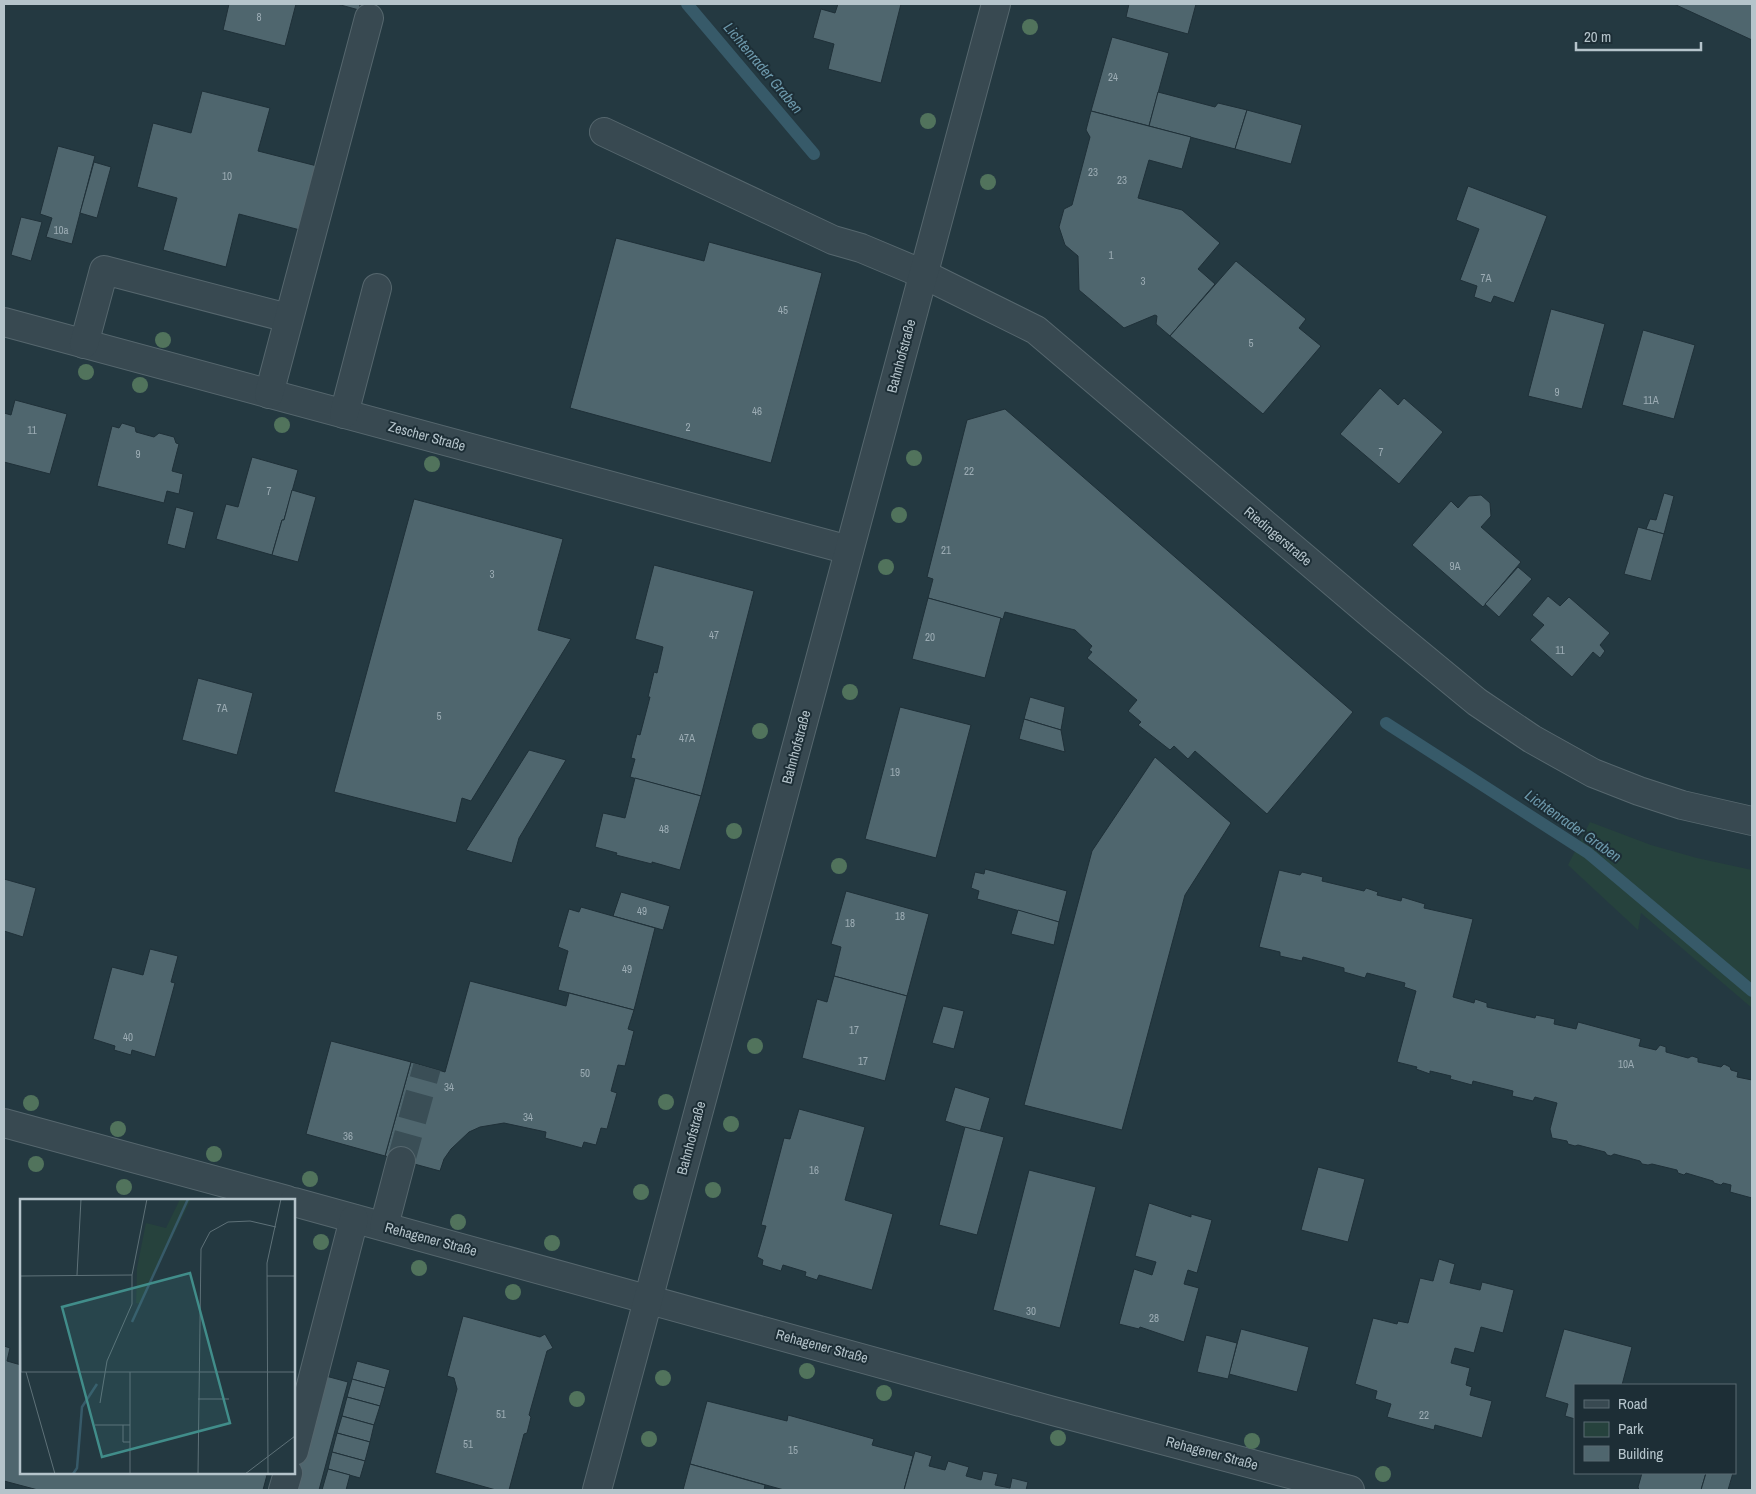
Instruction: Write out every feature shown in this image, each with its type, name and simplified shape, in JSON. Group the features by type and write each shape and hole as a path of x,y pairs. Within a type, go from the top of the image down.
{"street":[{"name":"Bahnhofstraße","path":"597,1490 996,4"},
{"path":"269,394 368,18"},
{"name":"Riedingerstraße","path":"604,132 833,240 861,248 923,274 1036,330 1346,594 1477,702 1532,739 1593,773 1639,791 1682,804 1752,821"},
{"path":"84,344 104,270 288,318"},
{"path":"344,414 377,288"},
{"name":"Zescher Straße","path":"4,322 849,550"},
{"path":"4,1123 283,1199"},
{"path":"384,1226 401,1161"},
{"name":"Rehagener Straße","path":"295,1202 1053,1411 1350,1490"},
{"path":"295,1447 354,1218"},
{"path":"283,1490 288,1474"}],"green space":[{"path":"1590,822 1651,845 1697,858 1752,870 1752,1008 1641,913 1638,930 1568,865"}],"building":[{"path":"229,4 296,4 285,46 223,30"},
{"path":"337,4 360,4 359,10"},
{"path":"838,4 901,4 881,83 828,69 834,44 813,38 821,9 835,13"},
{"path":"1129,4 1196,4 1188,34 1126,17"},
{"path":"1674,4 1752,4 1752,40"},
{"path":"1112,37 1169,53 1149,126 1091,111"},
{"path":"202,91 270,108 258,151 317,166 300,230 239,214 226,267 163,250 177,198 137,187 153,123 191,133"},
{"path":"1158,92 1215,107 1218,103 1247,110 1235,149 1149,126"},
{"path":"1247,110 1302,125 1291,164 1235,149"},
{"path":"1091,111 1191,137 1182,169 1149,160 1138,198 1182,210 1220,243 1198,269 1215,284 1170,336 1156,324 1157,316 1155,315 1124,328 1079,290 1078,256 1065,245 1059,227 1064,209 1072,205 1090,137 1086,130"},
{"path":"58,146 95,156 72,244 46,237 52,218 40,214"},
{"path":"94,162 111,167 97,218 80,213"},
{"path":"1468,186 1547,216 1514,303 1494,296 1491,303 1474,297 1477,286 1460,280 1479,229 1456,220"},
{"path":"21,217 42,222 31,261 11,255"},
{"path":"616,238 704,261 709,242 822,273 771,463 570,408"},
{"path":"1236,261 1306,319 1299,328 1321,346 1263,414 1170,336"},
{"path":"1551,309 1605,324 1582,409 1528,396"},
{"path":"1643,330 1695,345 1674,419 1622,405"},
{"path":"1380,388 1398,405 1404,398 1443,432 1399,484 1340,434"},
{"path":"15,400 67,414 50,474 4,462 4,413 11,415"},
{"path":"1005,409 1353,712 1267,814 1195,751 1188,759 1174,746 1170,750 1138,725 1141,722 1128,711 1137,700 1087,658 1092,652 1089,650 1092,646 1075,630 1005,612 1003,619 928,598 933,579 927,577 967,420"},
{"path":"122,423 135,427 136,432 154,437 159,433 174,437 176,443 179,444 172,471 183,474 179,494 167,491 164,503 97,486 112,426 119,428"},
{"path":"252,457 298,470 272,555 216,539 226,504 238,507"},
{"path":"292,490 316,497 298,562 272,555"},
{"path":"1664,493 1674,496 1664,534 1646,529 1650,519 1656,520"},
{"path":"1481,495 1490,503 1491,516 1481,527 1521,562 1483,607 1412,545 1451,501 1458,508 1469,496"},
{"path":"414,499 563,539 538,630 571,639 471,801 462,798 456,823 334,792"},
{"path":"176,507 194,512 185,549 167,544"},
{"path":"1638,527 1664,534 1651,581 1624,574"},
{"path":"654,565 754,591 701,796 630,777 635,759 631,758 637,734 640,735 650,697 648,697 654,672 657,673 663,647 635,639"},
{"path":"1518,567 1532,579 1499,617 1485,604"},
{"path":"1548,596 1560,606 1569,597 1610,633 1600,645 1605,651 1600,658 1593,652 1572,677 1530,640 1544,625 1532,615"},
{"path":"928,598 1001,618 985,678 912,659"},
{"path":"198,678 253,693 237,755 182,740"},
{"path":"1030,697 1065,707 1061,730 1024,719"},
{"path":"900,707 971,725 936,858 865,839"},
{"path":"1024,719 1061,730 1065,752 1019,739"},
{"path":"529,750 566,760 519,838 512,863 466,850"},
{"path":"1155,757 1231,823 1185,895 1122,1130 1024,1105 1092,851"},
{"path":"635,778 701,796 680,870 616,855 617,853 595,847 603,813 625,818"},
{"path":"985,869 1067,891 1059,922 977,899 979,891 971,888 975,872 984,874"},
{"path":"1279,870 1300,875 1302,872 1323,877 1322,881 1364,891 1366,888 1378,892 1377,895 1401,901 1402,897 1425,904 1424,908 1473,919 1453,997 1474,1003 1475,999 1487,1003 1487,1007 1535,1018 1536,1015 1555,1019 1554,1024 1576,1029 1578,1022 1641,1039 1639,1046 1656,1050 1660,1045 1666,1047 1666,1052 1688,1058 1692,1056 1698,1058 1698,1062 1721,1067 1724,1064 1730,1067 1731,1070 1738,1072 1737,1077 1752,1080 1752,1198 1730,1192 1731,1185 1723,1183 1721,1185 1686,1173 1684,1175 1678,1173 1677,1170 1652,1164 1642,1164 1640,1161 1614,1154 1611,1156 1607,1155 1605,1152 1578,1145 1575,1146 1568,1144 1567,1141 1552,1138 1550,1129 1557,1103 1535,1097 1533,1101 1512,1096 1513,1091 1473,1081 1472,1085 1450,1079 1451,1076 1430,1071 1430,1074 1416,1069 1417,1067 1397,1062 1416,991 1404,987 1405,983 1367,973 1365,978 1344,972 1344,968 1303,957 1302,961 1280,956 1280,952 1259,947"},
{"path":"4,879 36,888 23,937 4,931"},
{"path":"846,891 929,914 907,996 834,976 841,947 831,944"},
{"path":"621,892 670,906 663,930 613,916"},
{"path":"581,907 655,928 634,1010 558,990 568,951 558,947 569,909 579,912"},
{"path":"1018,910 1059,922 1054,945 1011,934"},
{"path":"150,949 178,956 171,982 175,983 155,1057 132,1050 131,1055 114,1050 115,1046 93,1039 112,967 143,975"},
{"path":"834,976 907,996 885,1081 802,1058 817,999 827,1002"},
{"path":"470,981 566,1006 569,993 634,1010 628,1029 634,1031 625,1066 618,1065 611,1091 617,1093 607,1129 601,1128 596,1145 584,1142 582,1148 545,1138 546,1132 504,1123 480,1127 469,1132 451,1149 444,1159 440,1171 385,1156 411,1062 445,1072"},
{"path":"943,1006 964,1011 954,1049 932,1043"},
{"path":"331,1041 411,1062 385,1156 306,1134"},
{"path":"955,1087 990,1098 980,1132 945,1121"},
{"path":"799,1109 865,1127 845,1200 893,1214 872,1290 819,1275 817,1280 805,1276 806,1272 783,1265 781,1271 762,1265 763,1260 757,1257 766,1226 761,1225 784,1138 790,1139"},
{"path":"965,1127 1004,1137 977,1235 939,1225"},
{"path":"1318,1167 1365,1179 1348,1242 1301,1230"},
{"path":"1029,1170 1096,1187 1060,1328 993,1310"},
{"path":"1149,1203 1191,1217 1191,1214 1212,1220 1197,1273 1188,1270 1184,1284 1199,1288 1184,1342 1140,1327 1139,1329 1119,1324 1134,1269 1152,1275 1156,1262 1135,1256"},
{"path":"1439,1259 1455,1264 1450,1283 1480,1290 1482,1282 1514,1290 1503,1333 1481,1327 1474,1353 1455,1348 1451,1363 1470,1368 1466,1385 1472,1387 1470,1395 1492,1401 1482,1438 1435,1425 1434,1430 1387,1417 1391,1404 1375,1399 1377,1391 1355,1384 1373,1318 1397,1324 1398,1321 1408,1323 1420,1278 1433,1281"},
{"path":"463,1316 540,1337 545,1334 553,1348 547,1351 529,1415 531,1417 527,1433 524,1434 509,1490 496,1490 435,1473 457,1389 454,1378 447,1376"},
{"path":"1241,1329 1309,1347 1297,1392 1229,1374"},
{"path":"1564,1329 1632,1347 1622,1384 1574,1384 1574,1419 1565,1416 1568,1404 1545,1397"},
{"path":"1206,1335 1237,1343 1228,1379 1197,1372"},
{"path":"4,1346 10,1348 7,1361 20,1365 20,1474 267,1475 263,1490 38,1490 4,1481"},
{"path":"357,1361 390,1370 385,1388 352,1379"},
{"path":"322,1375 348,1382 319,1490 291,1490"},
{"path":"352,1379 385,1388 380,1406 347,1397"},
{"path":"347,1397 380,1406 374,1425 342,1416"},
{"path":"707,1401 787,1421 788,1415 874,1439 872,1445 913,1456 904,1490 784,1490 690,1464"},
{"path":"342,1416 374,1425 370,1442 337,1433"},
{"path":"337,1433 370,1442 365,1461 332,1452"},
{"path":"915,1451 932,1456 929,1466 945,1470 948,1461 969,1467 966,1476 981,1480 983,1471 998,1474 995,1485 1010,1488 1012,1478 1028,1482 1026,1490 904,1490"},
{"path":"332,1452 365,1461 360,1478 328,1469"},
{"path":"690,1464 765,1485 764,1490 683,1490"},
{"path":"328,1469 350,1475 346,1490 322,1490"},
{"path":"1642,1474 1706,1474 1701,1490 1639,1490"},
{"path":"1706,1474 1733,1474 1728,1490 1701,1490"}],"waterway":[{"name":"Lichtenrader Graben","path":"687,4 814,154"},
{"name":"Lichtenrader Graben","path":"1386,723 1588,853 1752,991"}],"tunnel":[{"path":"401,1161 427,1067"}]}
